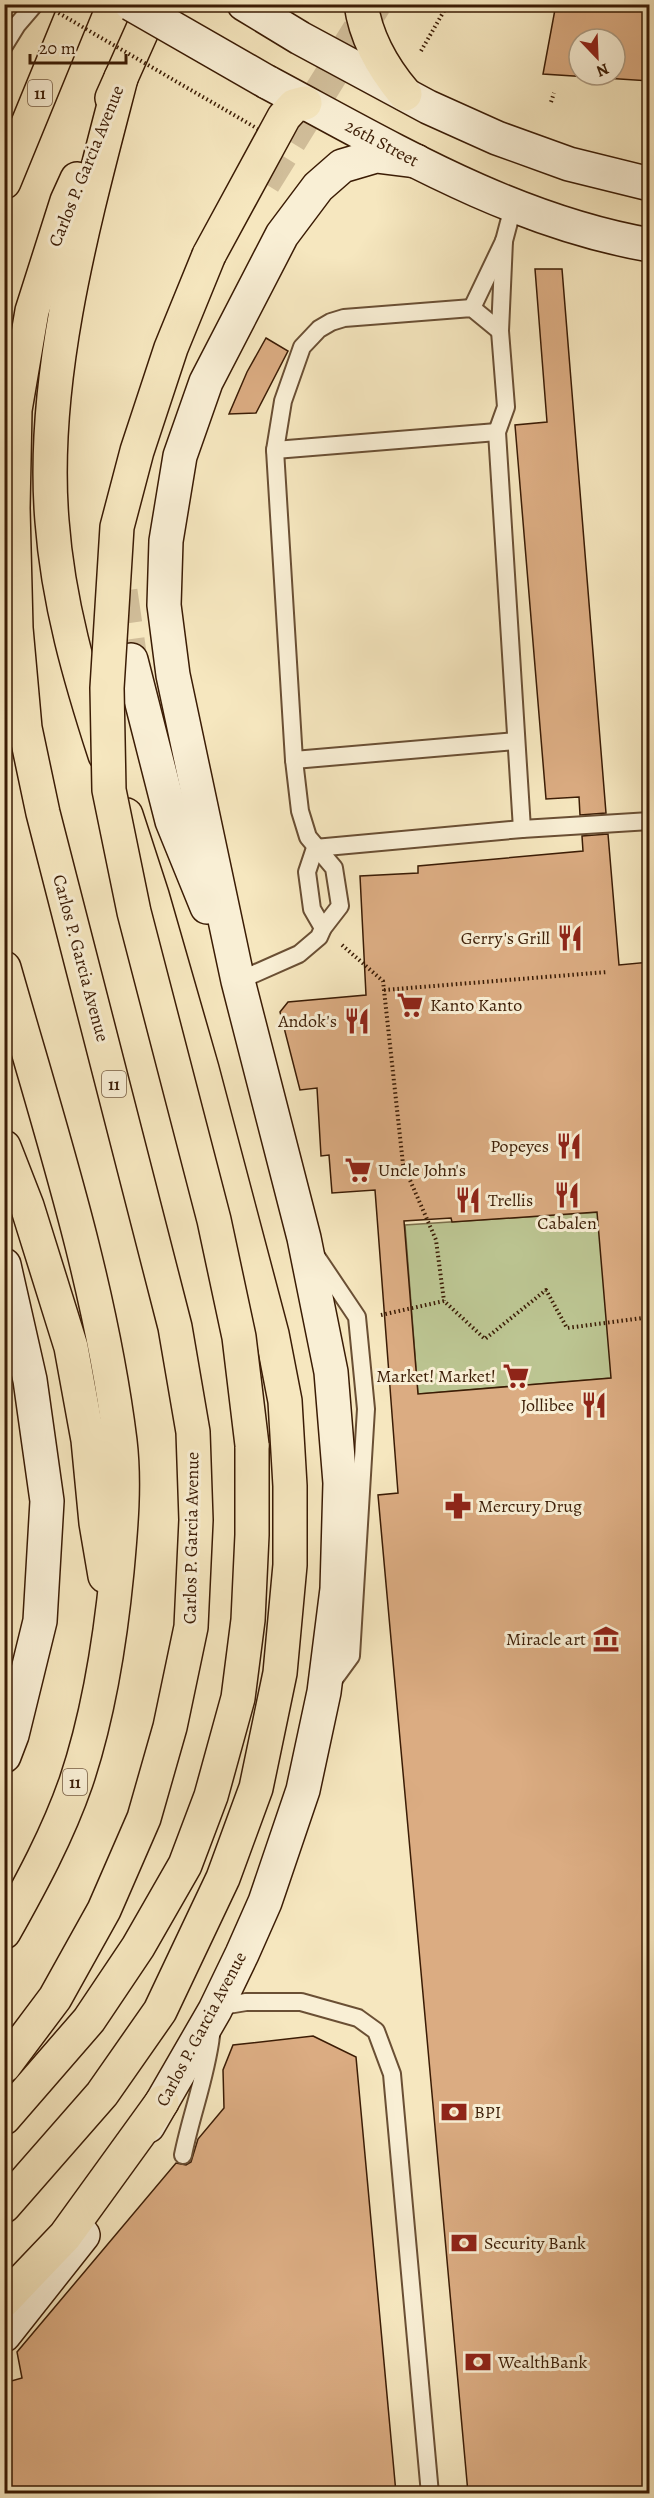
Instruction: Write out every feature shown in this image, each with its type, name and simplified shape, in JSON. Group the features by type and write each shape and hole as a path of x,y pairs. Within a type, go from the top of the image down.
{"main road":[{"name":"11","path":"4,182 77,4"},
{"name":"26th Street","path":"131,4 305,103 416,161 513,207 590,232 650,245"},
{"name":"Carlos P. Garcia Avenue","path":"4,2066 55,1998 104,1910 144,1818 170,1726 191,1627 196,1520 193,1432 177,1339 144,1199 44,813 25,728 16,628 13,508 15,410 32,311 68,201 154,4"},
{"path":"244,4 300,38 428,107 497,138 569,164 650,184"},
{"path":"361,4 374,48 391,78 405,93"},
{"path":"4,2206 102,2094 160,2011 223,1878 256,1788 261,1765 280,1673 290,1565 290,1486 285,1401 272,1334 205,1081 152,895 83,688 63,611 51,520 51,436 63,328 88,206 121,78"},
{"path":"4,2118 89,2020 138,1947 185,1865 211,1796 238,1698 248,1620 252,1535 252,1445 239,1337 214,1220 134,912 109,790 107,688 117,527 138,451 171,348 209,255 284,117 294,106 305,103"},
{"name":"Carlos P. Garcia Avenue","path":"4,2335 90,2226 216,2008 242,1954 268,1891 303,1790 324,1692 337,1589 340,1483 331,1372 304,1238 238,981 175,686 164,605 166,542 180,456 206,382 282,235 318,187 342,166 376,156 416,161"},
{"name":"Carlos P. Garcia Avenue","path":"131,660 172,821 238,981"},
{"name":"11","path":"4,968 75,1220 103,1341 118,1431 122,1523 112,1622 97,1710 75,1784 36,1874 4,1932"},
{"path":"4,1147 27,1206 71,1347 88,1440 96,1523 112,1622"},
{"path":"4,1265 30,1380 47,1501 40,1621 12,1735 4,1756"},
{"path":"4,2300 65,2236 162,2102"}],"lane":[{"path":"4,46 17,25 35,4"},
{"path":"472,308 504,241 513,207"},
{"path":"504,241 500,331 506,407 497,432 522,829"},
{"path":"238,981 299,954 319,937 340,906 334,868 308,837 300,811 283,610 275,450 283,401 302,347 319,329 344,318 472,308 500,331"},
{"path":"275,450 497,432"},
{"path":"294,760 515,741"},
{"path":"315,848 522,829 642,822"},
{"path":"315,848 307,872 312,909 323,928"},
{"path":"304,1238 357,1317 366,1408 351,1656 324,1692"},
{"path":"183,2155 189,2121 198,2098 210,2048 216,2008 246,2002 301,2002 358,2018 376,2031 392,2074 430,2493"}],"path":[{"path":"43,4 258,129"},
{"path":"421,51 448,4"},
{"path":"552,102 554,93"},
{"path":"323,928 383,981 403,1164 436,1240 444,1301 485,1339 546,1290 567,1328 650,1317"},
{"path":"384,990 607,972"},
{"path":"357,1317 391,1314 444,1301"}],"green space":[{"path":"649,1209 649,1375 418,1394 405,1225"}],"building":[{"path":"556,4 650,4 650,81 627,79 627,27 567,27 567,76 543,74"},
{"path":"535,269 562,269 606,813 580,815 579,797 546,799 515,425 547,422"},
{"path":"266,338 288,351 256,413 229,414 247,372"},
{"path":"608,834 619,965 650,962 650,2493 468,2493 378,1495 398,1493 375,1190 332,1193 329,1155 321,1156 317,1088 300,1090 280,1012 288,1002 366,995 360,876 418,873 418,866 583,851 582,836","holes":["597,1212 611,1378 418,1394 404,1221 451,1218 452,1222"]},
{"path":"313,2036 356,2057 396,2493 4,2493 4,2383 22,2378 17,2352 176,2163 186,2165 191,2162 198,2139 224,2108 223,2070 233,2045"}],"tunnel":[{"path":"264,183 375,4"},
{"path":"121,591 131,660"}],"place":[{"name":"Gerry's Grill","path":"570,938"},
{"name":"Kanto Kanto","path":"410,1005"},
{"name":"Andok's","path":"357,1021"},
{"name":"Popeyes","path":"569,1146"},
{"name":"Uncle John's","path":"358,1170"},
{"name":"Cabalen","path":"567,1195"},
{"name":"Trellis","path":"468,1200"},
{"name":"Market! Market!","path":"516,1376"},
{"name":"Jollibee","path":"594,1405"},
{"name":"Mercury Drug","path":"458,1506"},
{"name":"Miracle art","path":"606,1639"},
{"name":"BPI","path":"454,2112"},
{"name":"Security Bank","path":"464,2243"},
{"name":"WealthBank","path":"478,2362"}]}
